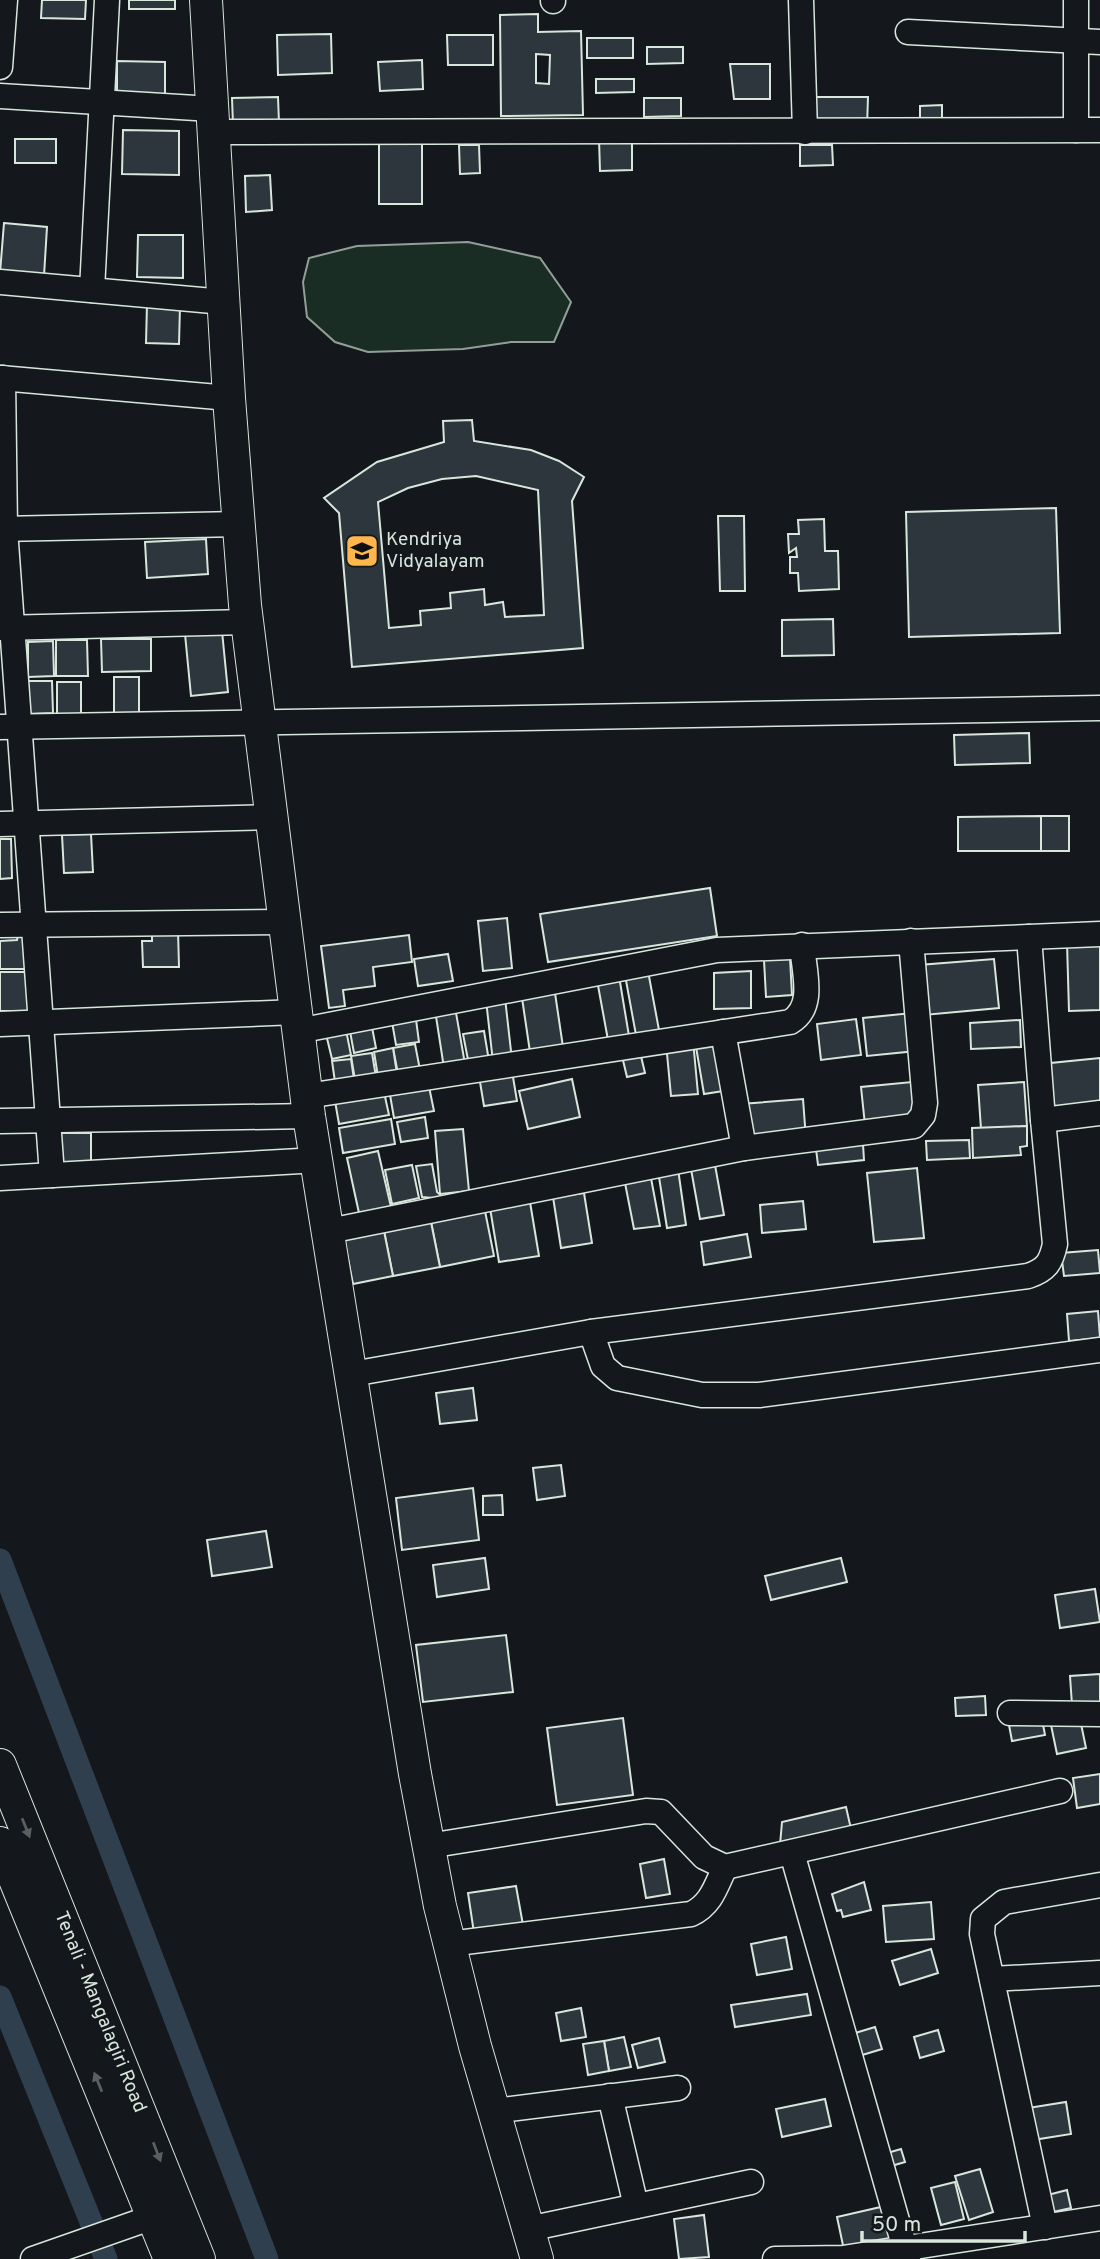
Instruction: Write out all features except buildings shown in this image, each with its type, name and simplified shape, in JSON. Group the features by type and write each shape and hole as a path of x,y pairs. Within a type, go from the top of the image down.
{"main road":[{"path":"206,0 229,398 247,622 308,1106 428,1846 449,1944 537,2259"},
{"name":"Tenali - Mangalagiri Road","path":"0,1765 199,2259"},
{"path":"0,1843 140,2222 170,2259"}],"street":[{"path":"0,67 5,0"},
{"path":"92,290 107,0"},
{"path":"802,0 805,132"},
{"path":"0,96 102,103 212,120 805,132 1082,115 1075,41 1076,0"},
{"path":"908,33 1100,42"},
{"path":"0,282 224,302"},
{"path":"52,1175 25,824 9,727 1,378 229,398"},
{"path":"3,529 239,524"},
{"path":"6,628 247,622"},
{"path":"9,727 1100,708"},
{"path":"0,824 272,817"},
{"path":"0,925 285,922"},
{"path":"0,1024 297,1021 717,950 1100,934"},
{"path":"352,1374 591,1332 1028,1276 1043,1271 1052,1259 1055,1244 1030,937"},
{"path":"329,1231 744,1147 914,1126 923,1115 925,1103 911,942"},
{"path":"0,1121 308,1106 790,1022 801,1015 806,1004 802,945"},
{"path":"723,1032 744,1147"},
{"path":"1043,1121 1100,1113"},
{"path":"0,1178 318,1160"},
{"path":"591,1332 603,1366 617,1378 702,1395 759,1395 1100,1350"},
{"path":"1010,1713 1100,1714"},
{"path":"428,1846 646,1811 661,1811 704,1857 725,1867 1060,1791"},
{"path":"792,1853 907,2254"},
{"path":"449,1944 691,1914 702,1909 710,1899 725,1867"},
{"path":"1045,2227 982,1934 983,1919 992,1909 1004,1902 1100,1885"},
{"path":"992,1979 1100,1973"},
{"path":"494,2111 678,2088"},
{"path":"610,2096 636,2206"},
{"path":"528,2229 751,2182"},
{"path":"775,2259 843,2259 907,2254 1100,2218"},
{"path":"45,2255 140,2222"}],"green space":[{"path":"468,242 540,258 571,302 554,342 511,342 463,349 368,352 335,342 307,317 303,282 309,258 357,246"}],"waterway":[{"path":"0,1560 267,2259"},
{"path":"0,1997 106,2259"}],"place":[{"name":"Kendriya Vidyalayam","path":"362,551"}]}
